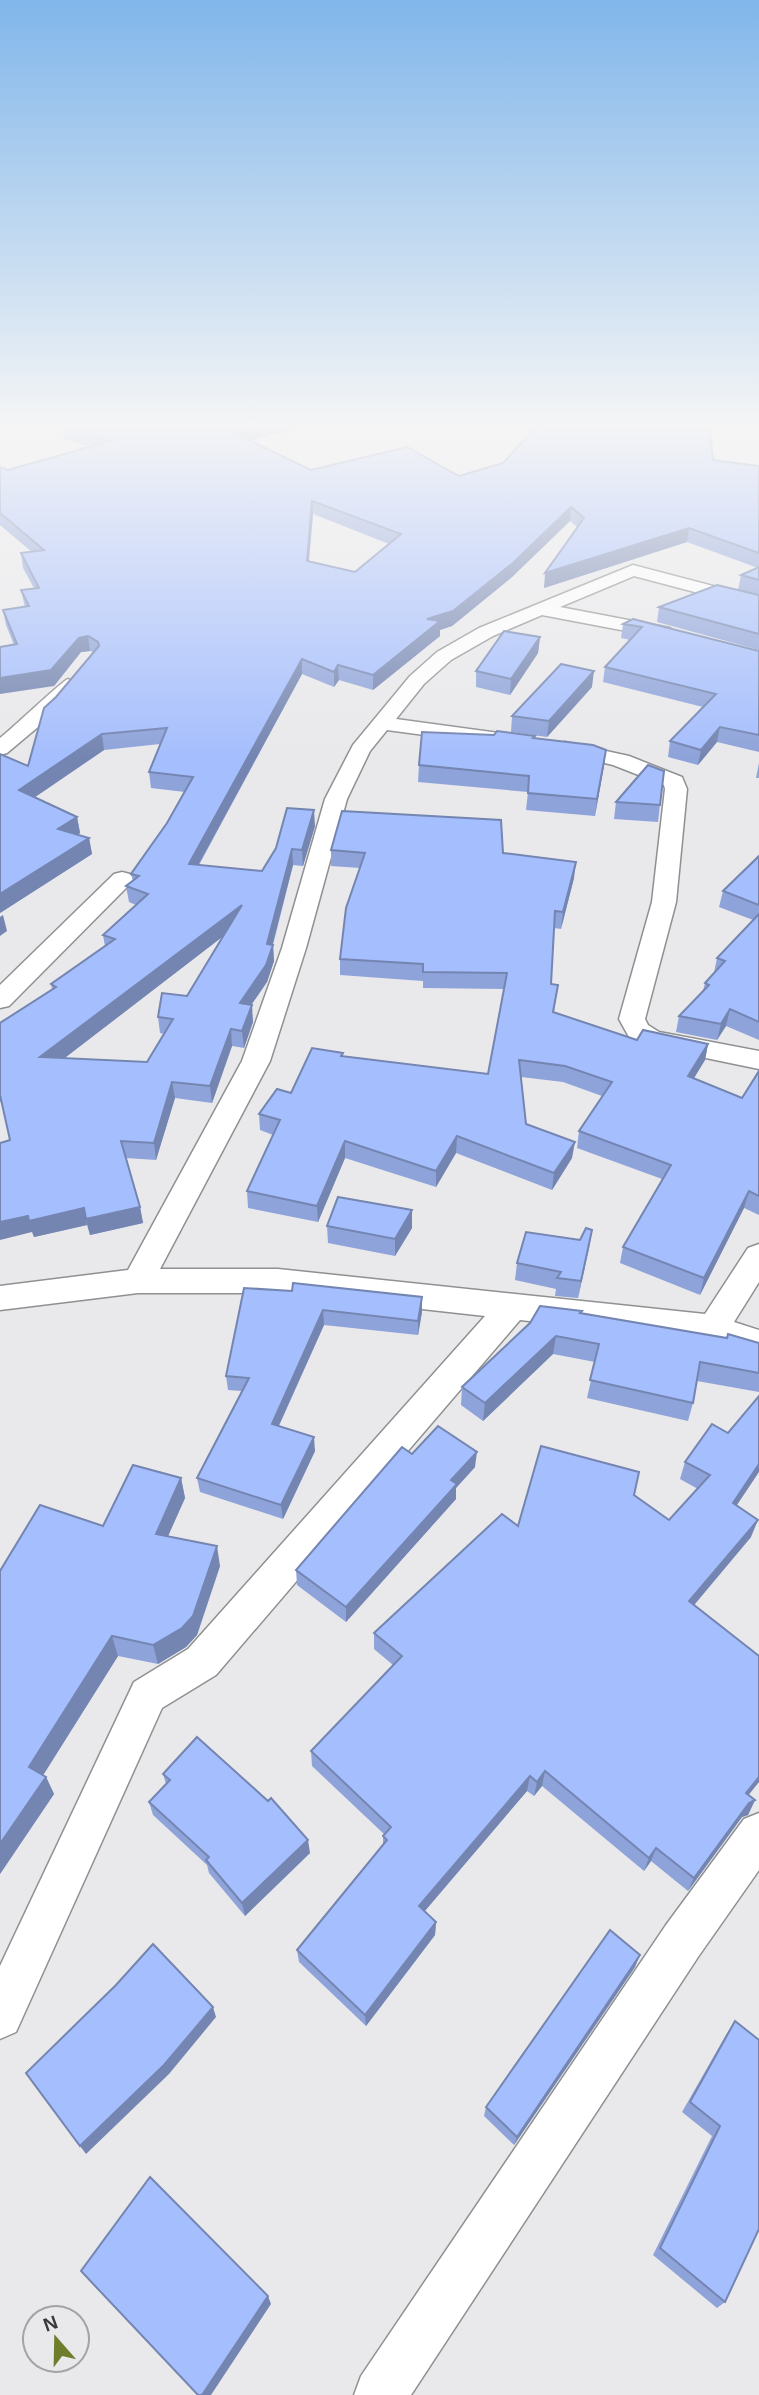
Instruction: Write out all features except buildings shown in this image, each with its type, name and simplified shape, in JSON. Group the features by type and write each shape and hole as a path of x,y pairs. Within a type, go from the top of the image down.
{"street":[{"path":"138,1281 256,1061 294,948 336,799 360,749 417,680 444,656 486,632 633,570 759,604"},
{"path":"540,609 680,637"},
{"path":"0,749 50,707 81,668"},
{"path":"381,723 593,752 674,782 676,789 664,902 632,1019 638,1031 652,1039 759,1060"},
{"path":"0,1000 122,879"},
{"path":"713,1328 759,1256"},
{"path":"0,1298 138,1281 278,1281 397,1291 511,1308 713,1328 759,1343"},
{"path":"0,2016 149,1695 202,1662 511,1308"},
{"path":"380,2395 682,1941 759,1834"}]}
